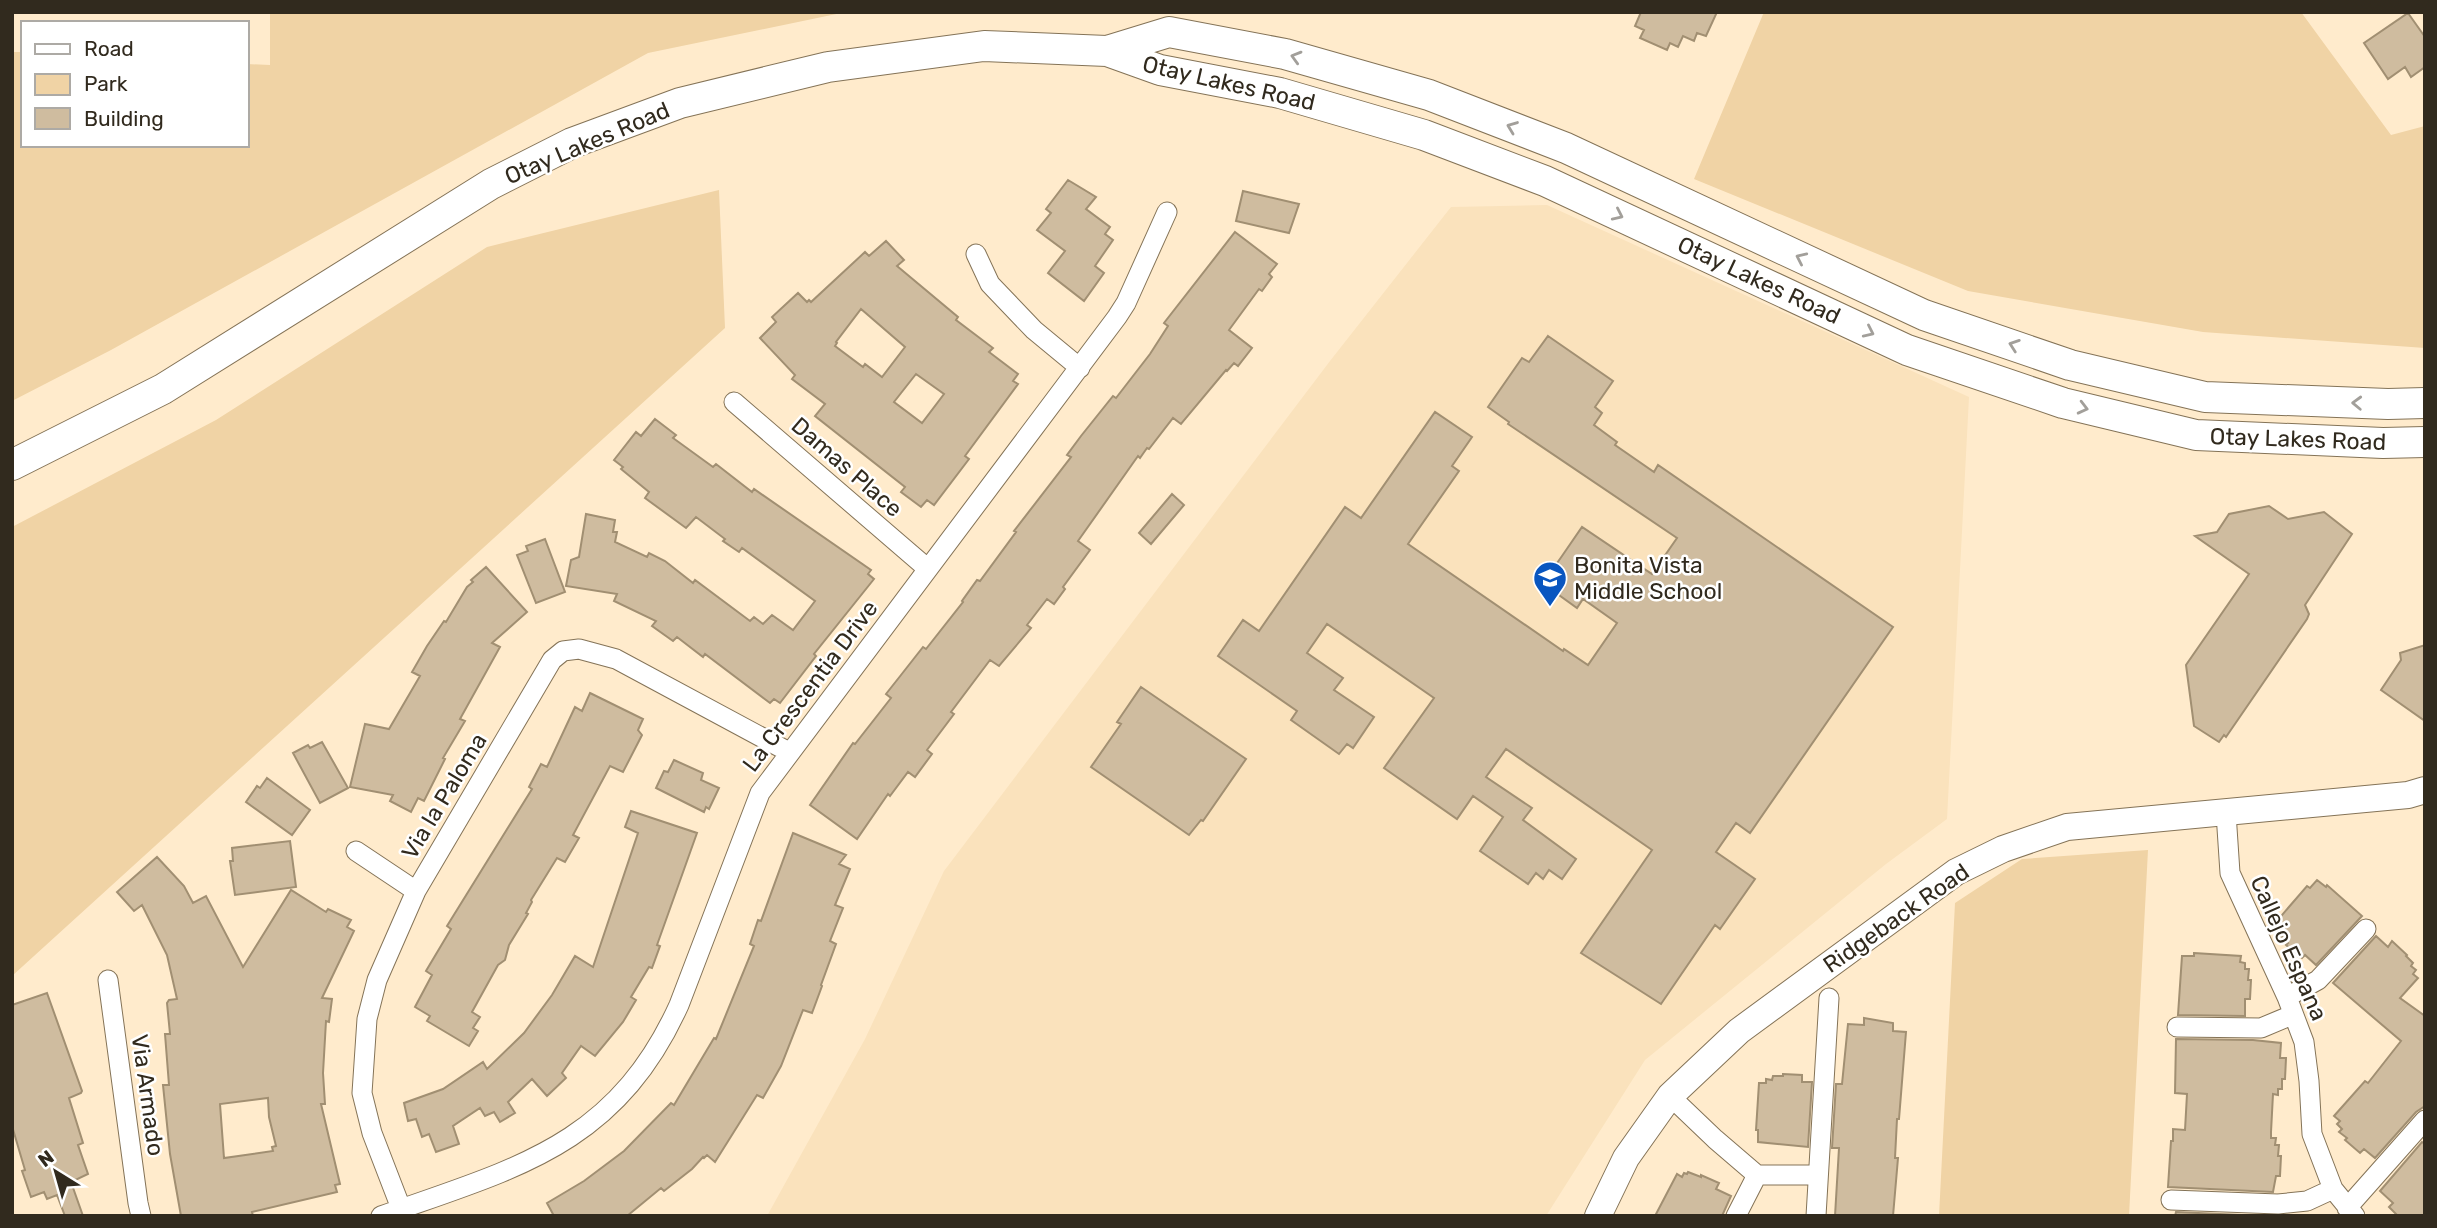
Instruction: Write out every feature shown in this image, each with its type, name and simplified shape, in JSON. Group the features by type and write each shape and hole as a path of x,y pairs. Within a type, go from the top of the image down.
{"main road":[{"name":"Otay Lakes Road","path":"1107,51 1169,32 1285,54 1429,95 1566,148 1924,315 2070,365 2205,397 2425,403"},
{"name":"Otay Lakes Road","path":"12,465 163,389 491,184 572,144 680,103 828,67 984,46 1107,51 1160,70 1280,93 1424,135 1545,181 1907,350 2063,402 2196,435 2383,443 2425,442"}],"street":[{"name":"La Crescentia Drive","path":"381,1216 403,1212 553,1149 601,1115 638,1075 679,1005 760,793 1126,303 1167,212"},
{"path":"976,254 990,284 1034,330 1080,368"},
{"name":"Damas Place","path":"734,402 928,569"},
{"name":"Via la Paloma","path":"403,1212 372,1133 362,1093 367,1019 377,979 416,891 552,660 563,650 579,649 616,659 789,752"},
{"name":"Ridgeback Road","path":"1598,1216 1626,1158 1670,1096 1739,1031 1956,872 2003,849 2067,827 2408,795 2425,790"},
{"name":"Callejo Espana","path":"2225,813 2230,873 2304,1042 2312,1134 2333,1189 2351,1212"},
{"path":"356,851 416,891"},
{"path":"2177,1027 2261,1028 2318,980 2366,929"},
{"name":"Via Armado","path":"108,980 141,1216"},
{"path":"1816,1216 1829,998"},
{"path":"1670,1096 1757,1175 1817,1174"},
{"path":"2351,1212 2425,1120"},
{"path":"1736,1216 1757,1175"},
{"path":"2171,1200 2278,1204 2307,1201 2333,1189"}],"shaded area":[{"name":"Bonita Vista Middle School","path":"1547,205 1969,397 1947,819 1886,864 1645,1060 1546,1216 767,1216 865,1039 944,871 1330,361 1451,207"}],"green space":[{"path":"270,12 846,12 648,53 111,350 12,401 12,52 21,52 21,147 248,147 248,64 270,65"},
{"path":"1764,12 2301,12 2391,135 2425,126 2425,348 2203,332 1968,291 1694,179"},
{"path":"719,190 725,328 12,976 12,527 216,420 487,247"},
{"path":"2148,850 2129,1216 1939,1216 1955,903 2022,859"}],"building":[{"path":"1641,12 1717,12 1706,36 1697,33 1694,41 1683,36 1678,47 1670,43 1667,50 1640,38 1644,30 1635,26"},
{"path":"2408,13 2425,37 2425,67 2411,77 2405,67 2388,79 2364,43"},
{"path":"1068,180 1096,197 1086,209 1110,227 1105,234 1113,240 1095,266 1104,273 1084,301 1048,273 1065,251 1037,230 1051,213 1046,209"},
{"path":"1243,191 1299,204 1289,233 1236,221"},
{"path":"1235,232 1277,264 1269,274 1272,277 1262,291 1259,289 1229,330 1252,348 1238,366 1234,363 1226,370 1181,424 1173,418 1149,449 1147,448 1140,458 1138,456 1078,541 1090,550 1054,604 1047,599 1027,625 1031,628 999,666 990,660 951,712 954,714 927,750 932,754 915,777 908,772 890,796 888,794 857,839 810,805 853,743 855,744 891,698 886,694 923,647 926,649 977,580 980,581 1016,532 1014,531 1071,457 1067,455 1150,354 1168,326 1164,323"},
{"path":"886,241 904,260 897,266 958,317 956,320 993,348 989,352 1018,374 1013,381 1018,384 965,456 969,459 934,505 927,500 921,507 901,492 905,487 815,416 825,404 792,379 795,375 760,338 776,322 772,317 798,293 807,302 811,302 865,252 869,256","holes":["861,309 905,347 882,377 865,364 863,367 835,346","916,374 944,394 922,423 894,402"]},
{"path":"1548,336 1613,381 1595,407 1602,413 1594,425 1617,442 1615,445 1654,472 1658,465 1893,627 1750,833 1736,823 1716,852 1755,879 1720,929 1715,925 1661,1004 1581,953 1652,850 1506,749 1486,777 1532,808 1523,820 1576,859 1562,879 1549,870 1543,879 1536,873 1528,884 1480,851 1503,817 1473,796 1457,819 1384,768 1434,698 1327,624 1307,653 1343,678 1334,690 1374,717 1353,748 1347,744 1339,754 1291,720 1297,711 1218,656 1243,620 1259,631 1345,507 1361,518 1435,412 1472,437 1452,466 1459,471 1408,544 1563,651 1564,649 1588,665 1617,623 1583,599 1577,608 1543,583 1582,527 1652,574 1677,538 1508,424 1509,422 1488,407 1522,358 1529,362"},
{"path":"655,419 676,435 673,438 713,467 716,464 752,492 754,489 871,570 868,574 874,579 814,654 816,656 780,703 774,699 770,703 705,654 703,657 677,637 673,641 652,626 656,621 614,601 617,594 566,586 571,560 579,557 586,514 615,520 615,542 647,557 649,553 665,561 750,621 754,617 763,624 772,615 793,630 815,601 742,548 739,552 723,541 725,539 696,517 686,528 645,498 649,492 614,460 636,432 641,436"},
{"path":"1172,494 1184,505 1151,544 1139,533"},
{"path":"2269,506 2288,519 2324,512 2352,534 2305,605 2309,614 2307,619 2226,737 2224,735 2219,742 2194,726 2186,665 2249,574 2195,536 2217,532 2229,514"},
{"path":"545,539 565,592 536,603 517,555 528,551 526,546"},
{"path":"486,567 527,612 492,643 500,647 460,719 465,721 443,758 445,759 424,801 418,798 411,812 390,801 393,795 350,787 365,724 389,729 420,676 412,672 427,646 473,582 471,580"},
{"path":"2425,645 2425,721 2381,690 2401,660 2400,653"},
{"path":"1141,687 1246,759 1203,821 1201,820 1189,835 1091,767 1121,724 1117,722"},
{"path":"590,693 643,719 638,730 642,735 623,772 610,766 573,835 579,838 565,862 557,858 531,900 526,913 528,914 509,945 505,960 498,965 472,1012 480,1017 473,1028 478,1031 469,1046 427,1021 430,1016 415,1007 432,975 426,971 451,929 447,926 532,789 529,787 541,764 547,767 575,707 582,711"},
{"path":"322,742 348,788 320,803 293,753 308,745 310,748"},
{"path":"674,760 703,773 701,780 719,788 709,809 706,807 704,812 656,788 664,771 668,772"},
{"path":"267,778 310,810 292,835 246,802 257,786 260,788"},
{"path":"631,811 697,833 657,945 660,946 652,968 649,967 631,997 636,1000 623,1022 595,1056 581,1046 562,1073 566,1078 547,1096 532,1079 508,1102 515,1113 500,1122 494,1112 485,1116 480,1108 453,1126 459,1144 436,1152 429,1134 422,1137 416,1119 408,1121 404,1103 443,1089 483,1062 487,1069 524,1033 552,995 575,956 593,967 638,833 625,827"},
{"path":"793,833 846,855 839,864 850,869 835,905 843,908 830,941 836,944 812,1013 803,1010 781,1066 763,1098 757,1095 715,1162 707,1155 703,1157 664,1191 661,1188 627,1216 554,1216 547,1203 584,1181 624,1151 671,1103 674,1105 714,1038 716,1039 754,946 750,944 758,920 761,921"},
{"path":"290,841 296,887 235,895 230,861 233,861 232,848"},
{"path":"157,857 184,886 193,903 206,896 243,967 291,890 326,912 328,909 351,920 347,927 354,931 322,998 332,999 329,1022 326,1021 323,1073 325,1104 321,1104 340,1184 335,1185 337,1192 252,1212 253,1216 181,1216 170,1154 163,1085 169,1085 165,1034 170,1034 167,1003 177,999 167,955 142,905 134,911 117,892","holes":["268,1098 269,1117 276,1146 272,1147 273,1151 224,1158 220,1104"]},
{"path":"2317,880 2326,887 2327,885 2362,916 2316,965 2305,955 2302,958 2286,945 2288,943 2278,929 2281,926 2276,922 2307,886 2310,888"},
{"path":"2376,936 2388,947 2392,941 2407,955 2413,963 2411,966 2416,970 2413,974 2418,978 2400,998 2425,1016 2425,1106 2416,1112 2375,1158 2364,1149 2360,1153 2345,1140 2347,1138 2339,1132 2342,1129 2337,1124 2340,1121 2334,1116 2365,1081 2368,1083 2401,1041 2333,983"},
{"path":"2194,953 2241,956 2240,962 2245,963 2245,969 2249,969 2248,980 2251,980 2250,999 2245,999 2245,1016 2178,1015 2182,956 2194,956"},
{"path":"47,993 82,1091 69,1098 83,1143 78,1145 88,1174 71,1182 83,1216 65,1216 57,1195 47,1199 44,1192 31,1197 12,1126 12,1005"},
{"path":"1864,1018 1893,1023 1893,1031 1906,1032 1897,1119 1895,1158 1898,1158 1893,1216 1835,1216 1839,1148 1832,1148 1836,1084 1842,1084 1848,1024 1864,1025"},
{"path":"2176,1039 2281,1043 2280,1058 2286,1058 2285,1079 2282,1079 2282,1089 2278,1089 2278,1095 2273,1094 2271,1132 2271,1138 2276,1138 2275,1145 2279,1145 2280,1176 2276,1176 2273,1192 2168,1187 2173,1129 2185,1130 2187,1094 2175,1093"},
{"path":"1802,1075 1802,1082 1812,1082 1808,1147 1758,1142 1756,1130 1759,1083 1766,1083 1766,1079 1772,1080 1773,1076"},
{"path":"2422,1142 2425,1144 2425,1216 2398,1216 2389,1207 2393,1203 2380,1191"},
{"path":"1688,1172 1719,1183 1716,1189 1731,1196 1722,1216 1655,1216 1677,1174 1682,1177"},
{"path":"2176,1212 2264,1216 2175,1216"}],"place":[{"name":"Bonita Vista Middle School","path":"1550,608"}]}
